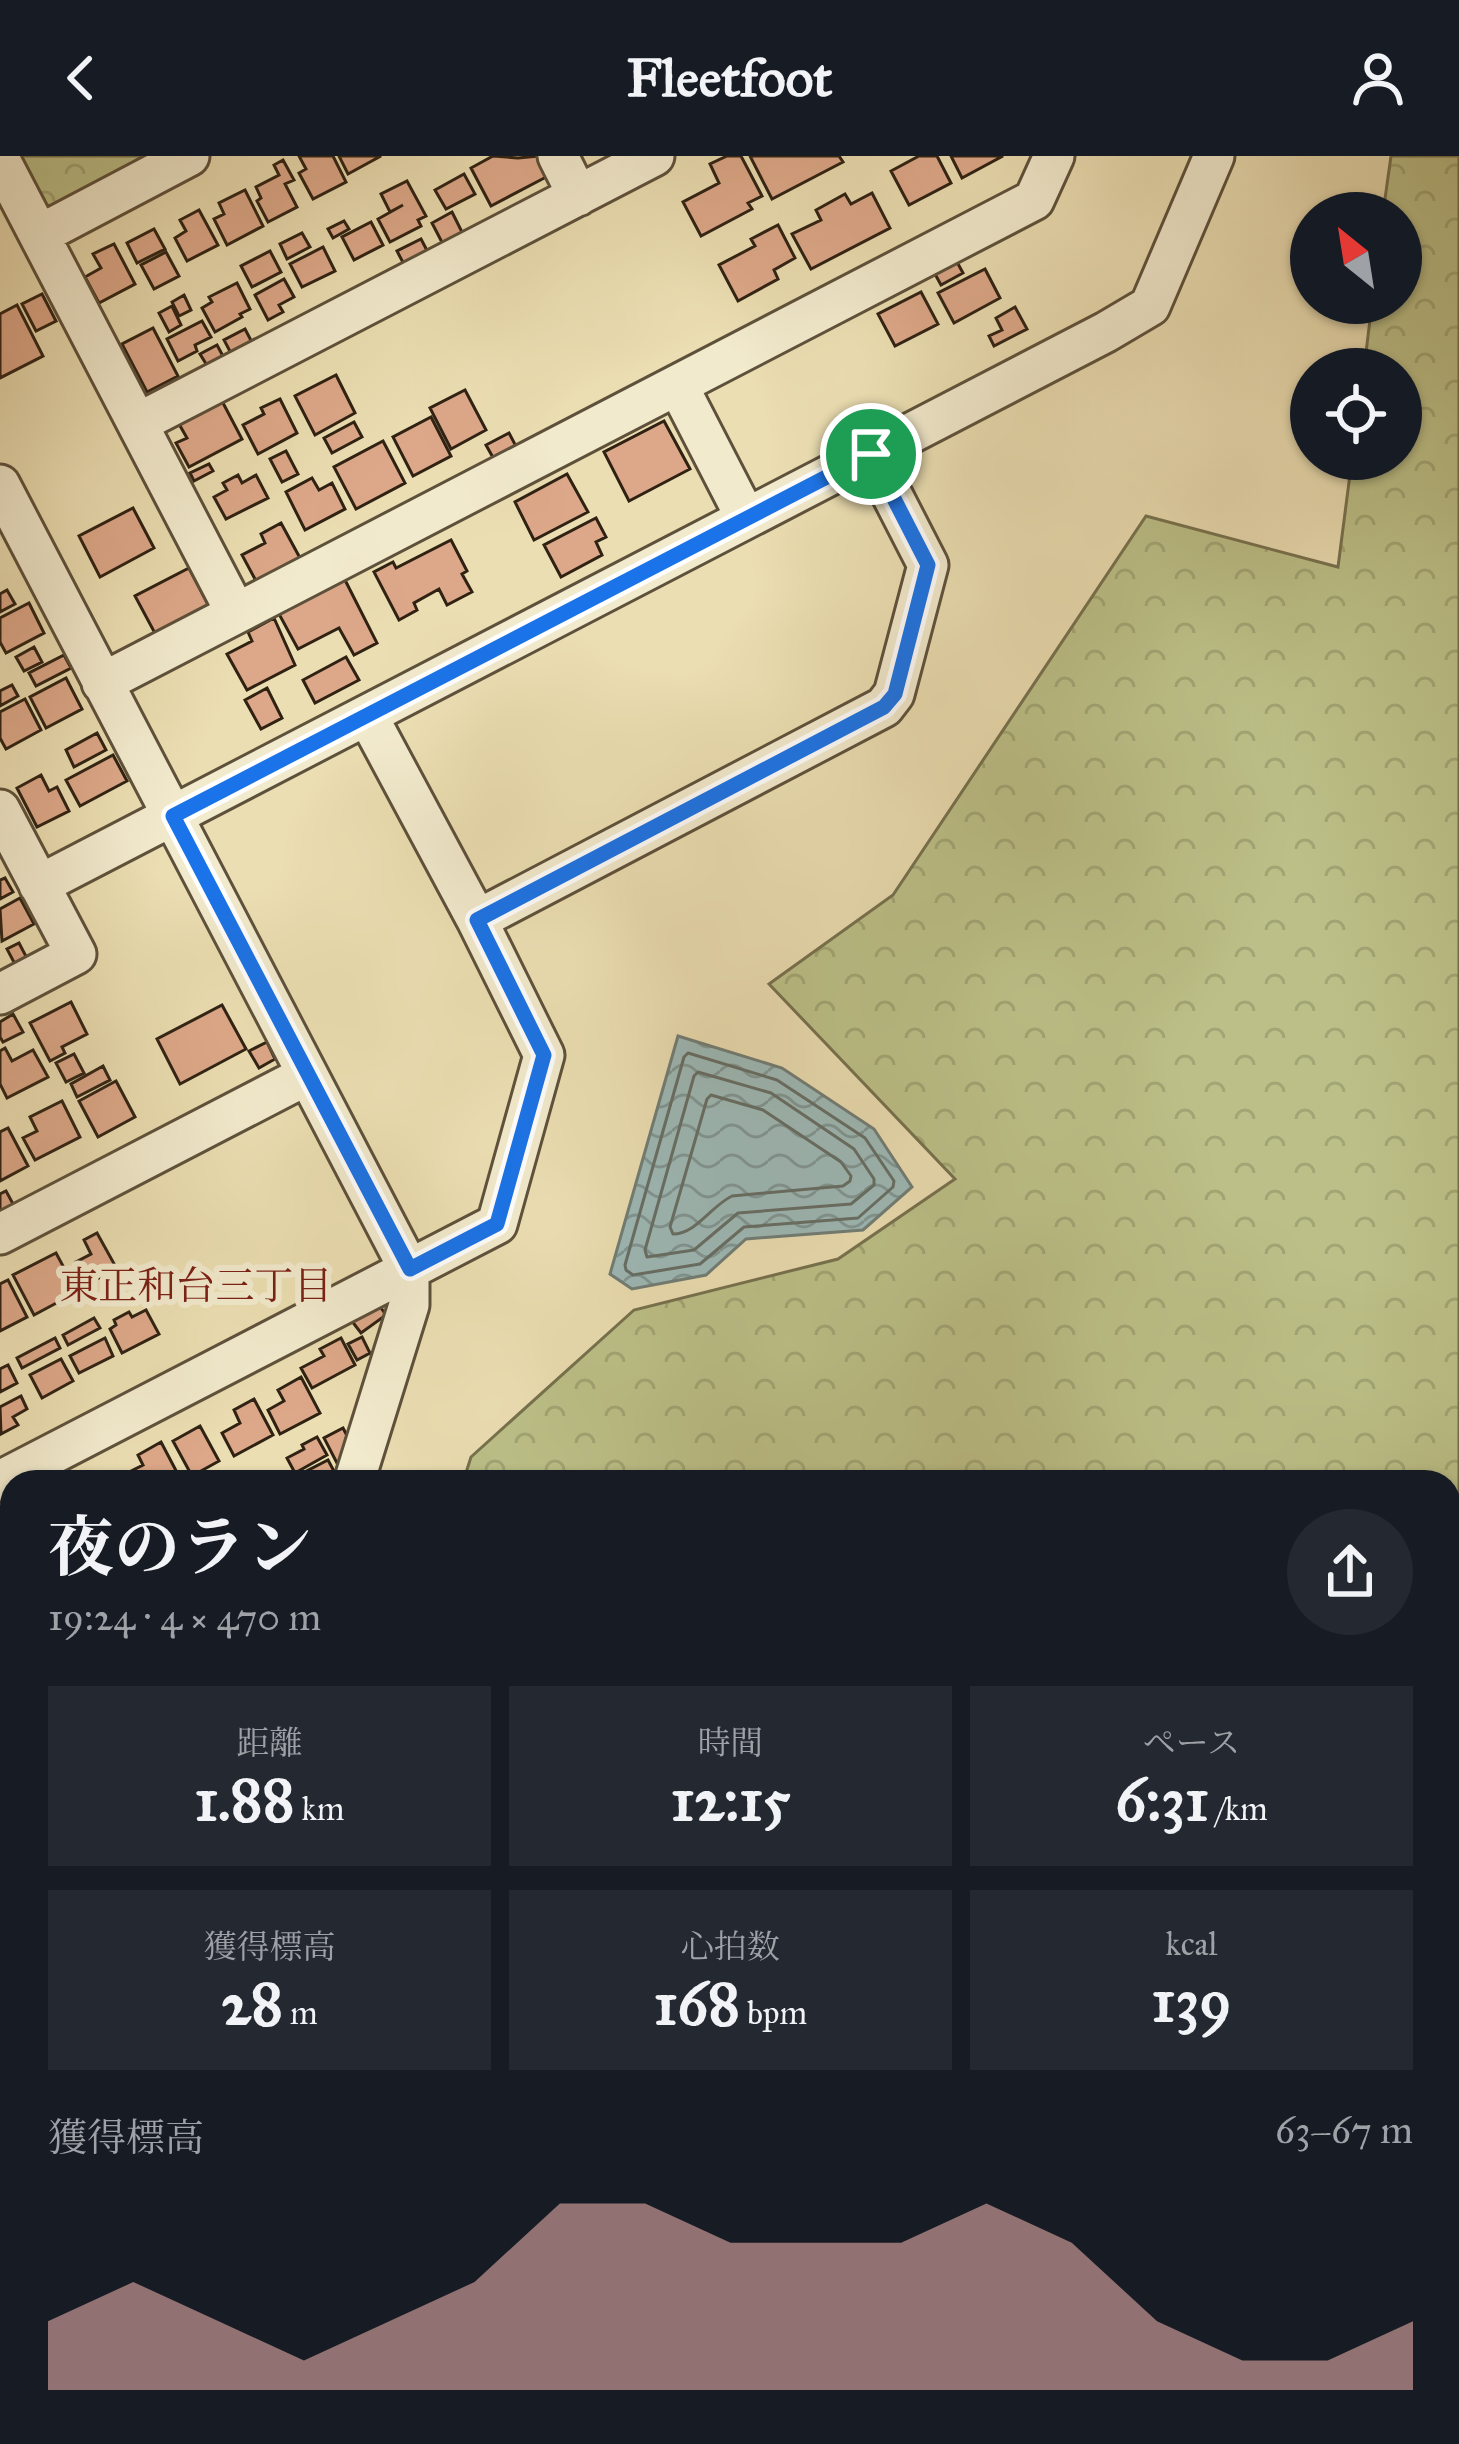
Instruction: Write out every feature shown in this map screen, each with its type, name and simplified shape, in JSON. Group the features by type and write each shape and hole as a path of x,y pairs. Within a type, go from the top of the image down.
{"street":[{"path":"39,235 189,156"},
{"path":"558,156 578,196"},
{"path":"138,423 654,156"},
{"path":"102,683 1034,200 1054,156"},
{"path":"39,885 1150,306 1214,156"},
{"path":"0,160 236,613"},
{"path":"678,386 746,518"},
{"path":"477,920 884,707 895,694 928,565 871,454"},
{"path":"0,484 410,1269 409,1305 358,1470"},
{"path":"21,1470 497,1224 544,1055 368,715"},
{"path":"0,810 76,954 0,994"},
{"path":"0,1234 307,1075"}],"green space":[{"path":"14,156 156,156 54,210 40,206"},
{"path":"1391,156 1459,156 1459,1470 467,1470 471,1457 634,1310 838,1259 955,1179 769,984 893,895 1146,516 1338,567 1349,480 1422,480 1422,348 1367,348 1369,324 1422,324 1422,192 1386,192"}],"water":[{"path":"678,1036 782,1068 874,1129 912,1187 863,1230 746,1239 706,1275 632,1289 610,1274"}],"building":[{"path":"299,156 333,156 346,182 313,199 299,173 306,169"},
{"path":"339,156 381,156 348,174"},
{"path":"493,156 539,156 550,175 491,206 471,168"},
{"path":"741,156 762,196 748,203 752,209 701,236 683,202 719,183 710,164"},
{"path":"750,156 839,156 843,162 772,199"},
{"path":"919,156 937,156 951,183 909,205 891,171"},
{"path":"951,156 1003,156 962,178"},
{"path":"283,160 294,180 285,184 297,207 268,222 256,187 279,175 274,165"},
{"path":"464,174 475,194 446,209 435,190"},
{"path":"407,181 426,216 418,220 421,226 390,242 378,219 403,205 390,212 381,194"},
{"path":"245,190 263,226 227,245 214,219 224,214 219,203"},
{"path":"872,193 890,228 811,269 792,234 821,220 816,210 845,194 851,204"},
{"path":"199,210 218,245 187,261 175,238 186,231 180,220"},
{"path":"452,212 466,240 446,250 432,223"},
{"path":"344,221 349,229 333,238 328,229"},
{"path":"371,222 383,245 354,260 342,237"},
{"path":"778,225 795,258 774,270 778,279 738,301 719,265 755,246 751,239"},
{"path":"154,229 165,249 137,263 127,243"},
{"path":"302,233 310,247 287,259 280,244"},
{"path":"421,239 432,260 408,272 397,251"},
{"path":"114,244 135,284 99,303 85,277 101,268 93,254"},
{"path":"323,247 335,271 302,287 290,264"},
{"path":"270,251 281,272 252,287 241,266"},
{"path":"166,252 179,276 154,289 141,265"},
{"path":"957,262 963,273 941,285 935,274"},
{"path":"985,269 1000,298 954,323 938,293"},
{"path":"284,279 294,297 279,305 283,312 268,320 255,295"},
{"path":"237,283 250,309 215,332 202,308 212,302 209,297"},
{"path":"921,292 938,324 895,346 878,314"},
{"path":"42,294 56,321 36,331 22,304"},
{"path":"184,295 191,310 179,316 172,302"},
{"path":"17,305 43,356 0,378 0,314"},
{"path":"172,306 181,325 169,332 159,313"},
{"path":"1015,307 1027,329 994,346 989,336 1002,330 996,318"},
{"path":"202,321 211,337 178,361 167,339"},
{"path":"153,328 178,376 147,392 122,344"},
{"path":"245,329 255,348 234,359 224,340"},
{"path":"217,345 224,358 208,367 200,354"},
{"path":"336,375 355,413 315,435 295,396"},
{"path":"465,390 486,430 451,449 430,408"},
{"path":"280,399 297,433 258,454 243,425"},
{"path":"222,401 242,439 189,467 176,443 187,438 179,424"},
{"path":"431,417 451,456 413,476 393,437"},
{"path":"664,421 690,469 629,501 604,452"},
{"path":"354,422 362,437 332,453 324,438"},
{"path":"509,433 518,450 495,461 486,445"},
{"path":"383,441 405,483 356,509 334,467"},
{"path":"286,451 298,474 282,482 270,459"},
{"path":"209,464 213,471 194,481 190,473"},
{"path":"567,474 588,512 534,540 515,502"},
{"path":"238,475 242,483 256,475 268,498 226,519 214,497 227,490 223,483"},
{"path":"312,478 319,490 332,483 345,509 305,530 286,492"},
{"path":"133,508 154,548 100,577 79,536"},
{"path":"596,518 606,537 596,542 602,555 561,577 544,545"},
{"path":"281,523 300,558 256,581 242,555 265,543 261,534"},
{"path":"451,540 472,592 447,605 439,589 414,603 417,610 399,620 374,572 393,562 396,568"},
{"path":"189,568 211,610 157,637 135,596"},
{"path":"345,580 377,643 354,655 339,628 298,649 279,614"},
{"path":"7,590 15,604 0,612 0,594"},
{"path":"29,603 44,633 6,653 0,642 0,618"},
{"path":"274,618 295,665 247,690 227,654 252,641 248,632"},
{"path":"34,647 42,662 24,671 16,657"},
{"path":"64,655 71,668 36,686 29,673"},
{"path":"346,657 359,680 315,703 303,680"},
{"path":"66,678 82,709 46,728 30,697"},
{"path":"12,685 18,696 0,706 0,691"},
{"path":"267,688 282,718 261,729 245,700"},
{"path":"25,699 41,730 6,749 0,738 0,712"},
{"path":"97,733 106,750 74,767 66,750"},
{"path":"113,755 127,781 80,806 66,780"},
{"path":"41,775 49,791 57,787 69,811 37,827 17,788"},
{"path":"5,878 13,892 0,899 0,880"},
{"path":"20,898 34,924 2,941 0,909"},
{"path":"19,943 29,962 17,968 7,949"},
{"path":"71,1002 87,1034 62,1047 65,1053 50,1061 30,1023"},
{"path":"222,1005 246,1049 180,1084 157,1039"},
{"path":"13,1014 23,1032 3,1042 0,1022"},
{"path":"267,1042 275,1059 259,1068 249,1051"},
{"path":"5,1048 12,1061 33,1050 48,1077 7,1098 0,1084 0,1051"},
{"path":"74,1054 84,1073 66,1082 56,1063"},
{"path":"103,1066 110,1080 77,1097 71,1084"},
{"path":"116,1081 135,1117 98,1137 79,1101"},
{"path":"62,1101 80,1137 35,1160 23,1138 37,1131 30,1117"},
{"path":"8,1128 28,1166 0,1181 0,1132"},
{"path":"6,1191 18,1213 0,1216 0,1194"},
{"path":"97,1233 117,1269 87,1284 76,1262 91,1254 84,1240"},
{"path":"56,1253 77,1292 34,1315 13,1275"},
{"path":"8,1280 27,1317 0,1331 0,1284"},
{"path":"376,1301 386,1315 361,1333 351,1320"},
{"path":"146,1310 159,1334 122,1353 110,1329 116,1325 114,1320"},
{"path":"94,1318 100,1328 68,1345 63,1335"},
{"path":"362,1337 370,1353 357,1360 348,1344"},
{"path":"55,1338 60,1348 22,1368 17,1358"},
{"path":"105,1338 113,1356 79,1373 70,1356"},
{"path":"341,1338 355,1365 312,1388 301,1368 324,1356 320,1349"},
{"path":"61,1359 73,1381 42,1398 30,1375"},
{"path":"8,1365 17,1383 0,1392 0,1369"},
{"path":"301,1377 320,1413 280,1434 268,1410 284,1401 278,1390"},
{"path":"21,1396 27,1409 13,1417 18,1425 1,1434 0,1407"},
{"path":"254,1399 273,1435 234,1456 222,1433 240,1423 234,1410"},
{"path":"200,1426 219,1461 203,1470 189,1470 173,1441"},
{"path":"343,1428 358,1457 339,1467 324,1438"},
{"path":"317,1437 327,1455 293,1470 287,1458 304,1449 302,1445"},
{"path":"161,1442 176,1470 133,1470 143,1465 138,1455"},
{"path":"328,1460 333,1470 309,1470"}],"district":[{"name":"東正和台三丁目","path":"196,1286"}],"route":[{"path":"871,454 928,565 895,694 884,707 477,920 544,1055 497,1224 410,1269 173,816 871,454"}]}
